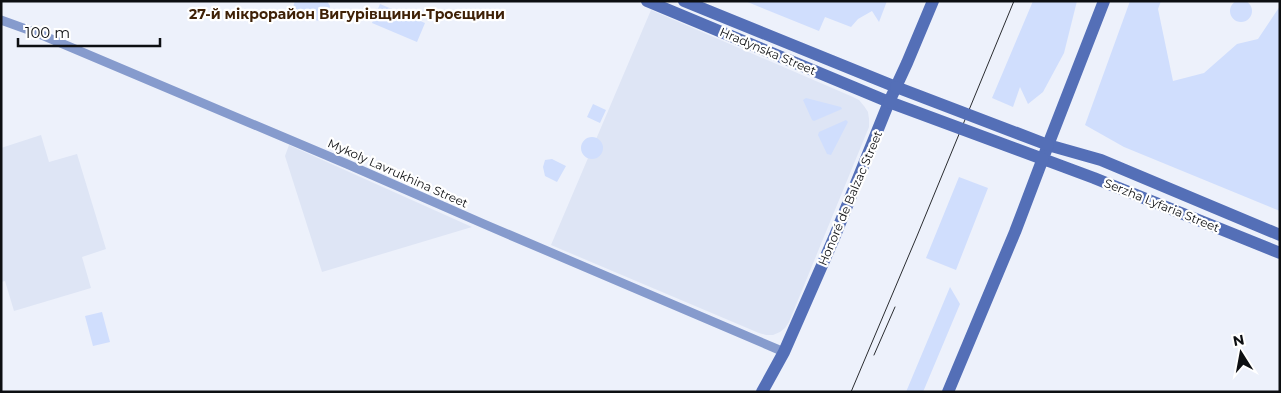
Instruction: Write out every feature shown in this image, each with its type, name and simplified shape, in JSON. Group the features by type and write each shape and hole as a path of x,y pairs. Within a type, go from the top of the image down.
{"street":[{"name":"Hradynska Street","path":"647,1 889,102 1042,159"},
{"name":"Hradynska Street","path":"684,1 896,87 1048,145"},
{"name":"Honoré de Balzac Street","path":"762,392 784,352 838,229 932,1"},
{"path":"948,392 1015,232 1104,1"},
{"name":"Mykoly Lavrukhina Street","path":"1,20 347,164 784,352"},
{"name":"Serzha Lyfaria Street","path":"1048,145 1101,160 1280,235"},
{"name":"Serzha Lyfaria Street","path":"1042,159 1280,253"}],"shaded area":[{"path":"1241,0 1249,3 1252,11 1249,19 1241,22 1233,19 1230,11 1233,3"},
{"path":"295,1 327,1 330,6 327,15 319,21 297,15 293,7"},
{"path":"745,1 887,1 879,22 872,11 858,19 851,27 825,17 819,31"},
{"path":"1033,1 1077,1 1064,53 1043,92 1028,104 1020,87 1013,107 992,98"},
{"path":"1130,1 1161,1 1158,9 1173,81 1204,73 1237,44 1258,39 1280,6 1280,211 1124,147 1085,125"},
{"path":"380,4 425,23 417,42 372,23"},
{"path":"651,10 853,97 859,100 868,112 869,127 789,322 785,328 773,335 759,333 551,245"},
{"path":"806,98 841,107 842,109 814,121 803,100"},
{"path":"593,104 606,110 600,123 587,117"},
{"path":"846,120 848,122 831,155 827,154 818,135 819,132"},
{"path":"41,135 49,162 77,154 106,249 82,257 91,288 14,311 5,281 1,282 1,148"},
{"path":"592,137 600,140 603,148 600,156 592,159 584,156 581,148 584,140"},
{"path":"289,145 472,227 322,272 285,156"},
{"path":"552,159 566,166 557,182 545,176 543,167 545,160"},
{"path":"959,177 988,188 956,270 926,258"},
{"path":"950,287 960,304 923,392 906,392"},
{"path":"102,312 110,342 93,346 85,316"}],"tram line":[{"path":"851,392 1014,1"},
{"path":"874,355 895,307"}],"district":[{"name":"27-й мікрорайон Вигурівщини-Троєщини","path":"347,14"}]}
